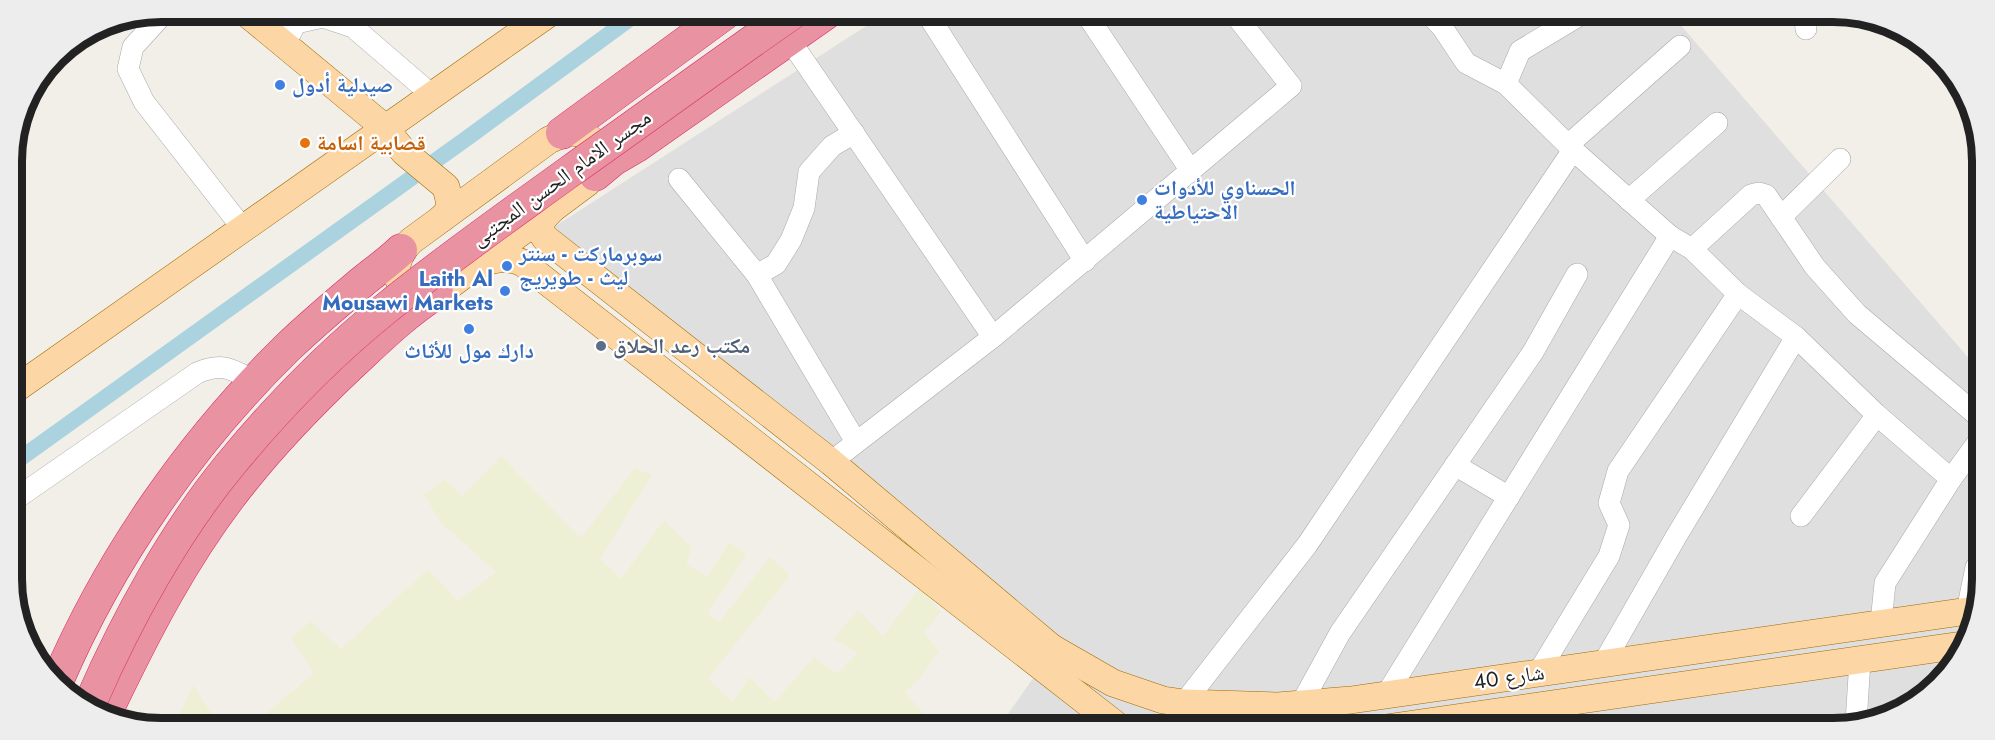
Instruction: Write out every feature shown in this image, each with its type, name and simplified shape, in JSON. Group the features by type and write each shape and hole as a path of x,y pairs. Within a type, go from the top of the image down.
{"highway":[{"path":"562,133 713,22"},
{"name":"مجسر الامام الحسن المجتبى","path":"84,694 112,616 155,544 224,448 269,395 362,309 440,246 749,22"},
{"path":"595,175 613,160 637,146 791,26"},
{"name":"مجسر الامام الحسن المجتبى","path":"84,694 185,528 227,469 260,430 317,371 382,311 458,251 791,26"},
{"path":"602,104 597,123 602,135 611,144 617,146 637,146"},
{"path":"82,693 88,617 138,533 200,444 254,381 321,316 401,250"},
{"path":"365,279 383,279 398,290 403,307 397,324"},
{"path":"85,695 161,604 185,564 242,481 274,443 330,385 397,324 437,293"}],"main road":[{"path":"258,22 451,180 467,178 490,180 501,175"},
{"path":"22,384 244,230 384,127 537,22"},
{"path":"562,133 580,133 594,143 600,161 595,175 437,293 416,294 404,287 396,270 401,250 549,140 562,133"},
{"path":"441,219 447,213 450,204 451,180"},
{"path":"553,208 541,221 541,232 545,238 831,462 1052,648 1110,717"},
{"path":"473,267 491,259 503,257 523,263 1107,717"},
{"name":"شارع 40","path":"1052,648 1113,683 1143,695 1184,702 1278,706 1386,695 1969,610"},
{"name":"شارع 40","path":"1542,717 1559,716 1860,660 1954,648"}],"street":[{"path":"285,44 296,23 300,22"},
{"path":"339,22 353,27 432,95"},
{"path":"932,22 1085,261"},
{"path":"1092,22 1191,171"},
{"path":"831,462 993,337 1291,86 1241,22"},
{"path":"1437,22 1466,63 1506,84 1570,147 1670,237 1692,249 1738,294 1796,337 1877,415 1951,479"},
{"path":"1506,84 1520,51 1568,22"},
{"path":"155,23 133,47 128,69 144,102 244,230"},
{"path":"791,26 854,134 993,337"},
{"path":"1184,702 1307,545 1570,147 1680,46"},
{"path":"1629,200 1717,123"},
{"path":"757,275 776,264 791,240 804,208 809,172 832,146 854,134"},
{"path":"1781,217 1840,159"},
{"path":"679,179 757,275 856,442"},
{"path":"1692,249 1752,195 1759,193 1766,195 1815,267 1857,314 1972,411"},
{"path":"1386,695 1670,237"},
{"path":"1301,704 1340,633 1533,352 1577,274"},
{"path":"1538,673 1609,556 1619,525 1610,503 1618,471 1738,294"},
{"path":"1603,664 1677,534 1796,337"},
{"path":"22,494 197,373 223,366 254,381"},
{"path":"1801,516 1877,415"},
{"path":"1881,623 1885,583 1972,450"},
{"path":"1455,465 1509,497"},
{"path":"1856,715 1860,660"}],"shaded area":[{"path":"872,22 1678,22 1972,362 1972,578 1968,614 1949,656 1918,689 1887,707 1869,713 1843,717 1005,717 1053,650 554,227"}],"green space":[{"path":"501,456 581,538 635,468 652,475 600,559 621,579 664,520 692,548 686,564 707,577 729,542 747,554 707,614 720,621 770,557 790,575 708,679 733,702 749,677 775,702 814,657 837,674 858,653 833,639 858,610 883,636 920,587 941,612 924,633 939,651 921,676 905,692 924,714 920,718 261,718 314,673 291,638 311,621 341,649 428,569 458,601 496,572 441,523 424,495 444,479 462,496"},
{"path":"193,685 214,718 178,718"}],"waterway":[{"path":"22,457 625,22"}],"place":[{"name":"صيدلية أدول","path":"280,85"},
{"name":"قصابية اسامة","path":"305,143"},
{"name":"الحسناوي للأدوات الاحتياطية","path":"1142,200"},
{"name":"سوبرماركت - سنتر ليث - طويريج","path":"507,266"},
{"name":"Laith Al Mousawi Markets","path":"505,291"},
{"name":"دارك مول للأثاث","path":"469,329"},
{"name":"مكتب رعد الحلاق","path":"601,346"}]}
